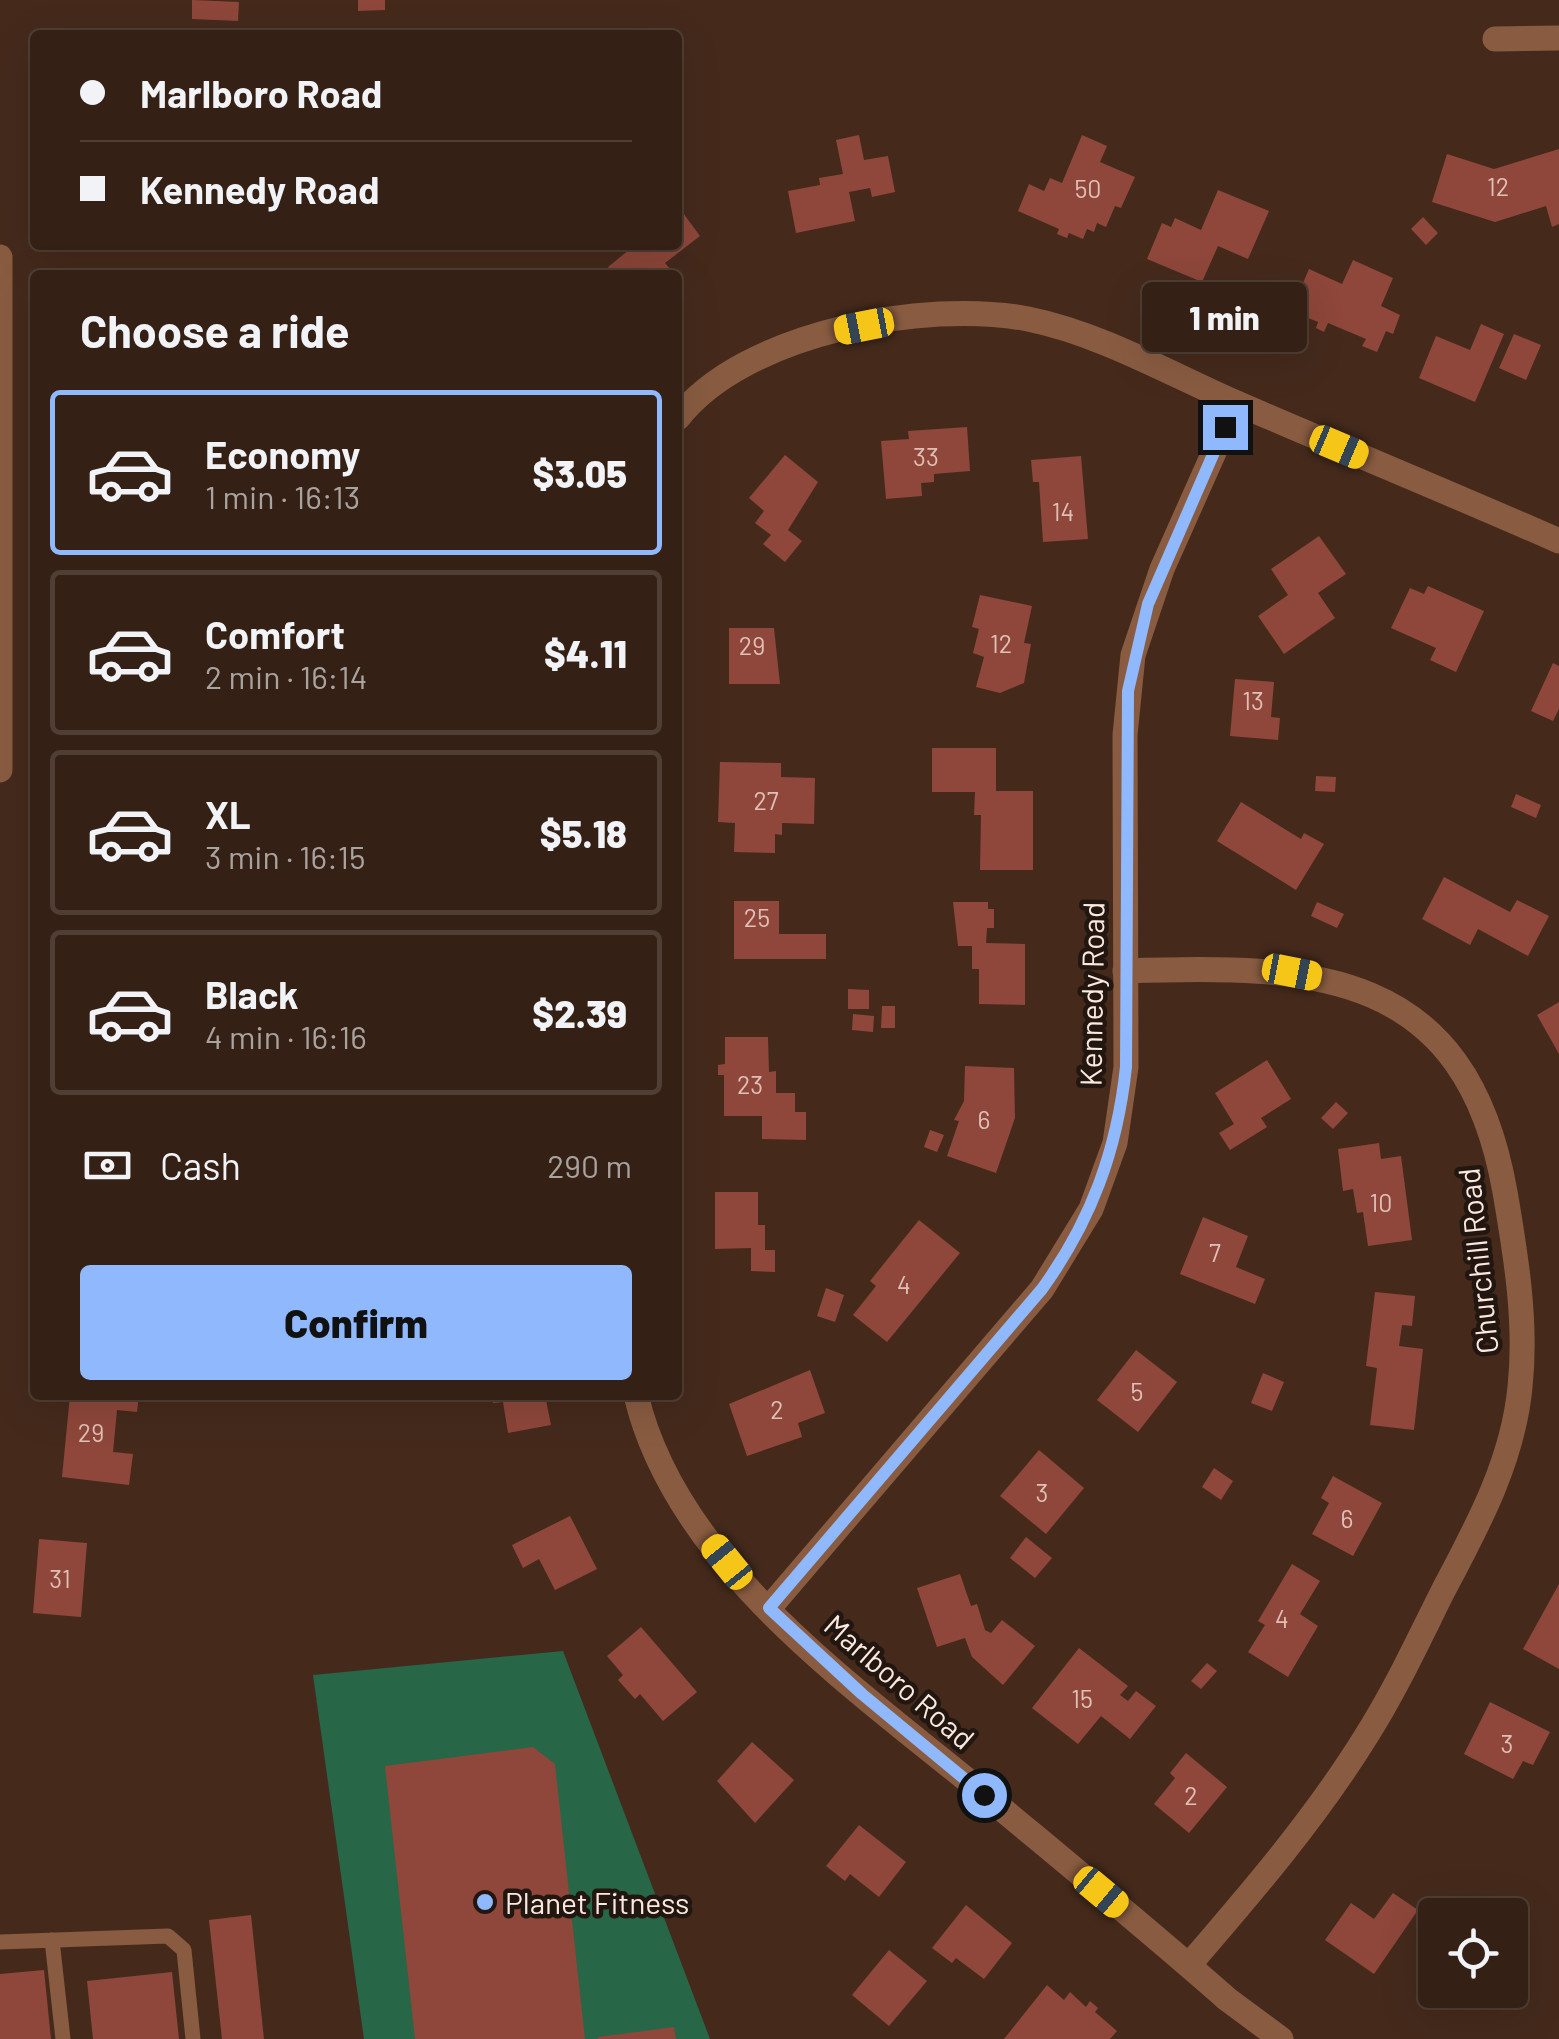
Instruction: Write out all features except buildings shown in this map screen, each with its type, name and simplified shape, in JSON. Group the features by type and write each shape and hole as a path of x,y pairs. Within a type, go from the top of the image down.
{"street":[{"path":"1495,39 1559,38"},
{"path":"0,257 0,770"},
{"path":"682,414 730,368 785,344 891,321 989,315 1050,325 1559,541"},
{"name":"Kennedy Road","path":"769,1608 947,1405 1042,1289 1074,1242 1104,1176 1122,1109 1124,735 1133,655 1162,569 1236,403"},
{"name":"Churchill Road","path":"1125,971 1213,968 1292,972 1369,992 1414,1020 1453,1058 1488,1117 1511,1225 1521,1314 1520,1388 1514,1427 1495,1486 1462,1556 1394,1688 1344,1770 1264,1878 1189,1966"},
{"name":"Marlboro Road","path":"637,1400 644,1428 668,1486 769,1608 862,1694 1281,2039"}],"lane":[{"path":"0,1942 168,1936 184,1950 194,2039"},
{"path":"52,1940 63,2039"}],"green space":[{"path":"563,1651 710,2039 364,2039 313,1675"}],"place":[{"name":"Planet Fitness","path":"485,1902"}],"route":[{"path":"984,1795 862,1694 769,1608 947,1405 1042,1289 1074,1242 1104,1176 1122,1109 1126,1067 1124,735 1133,655 1162,569 1225,427"}]}
